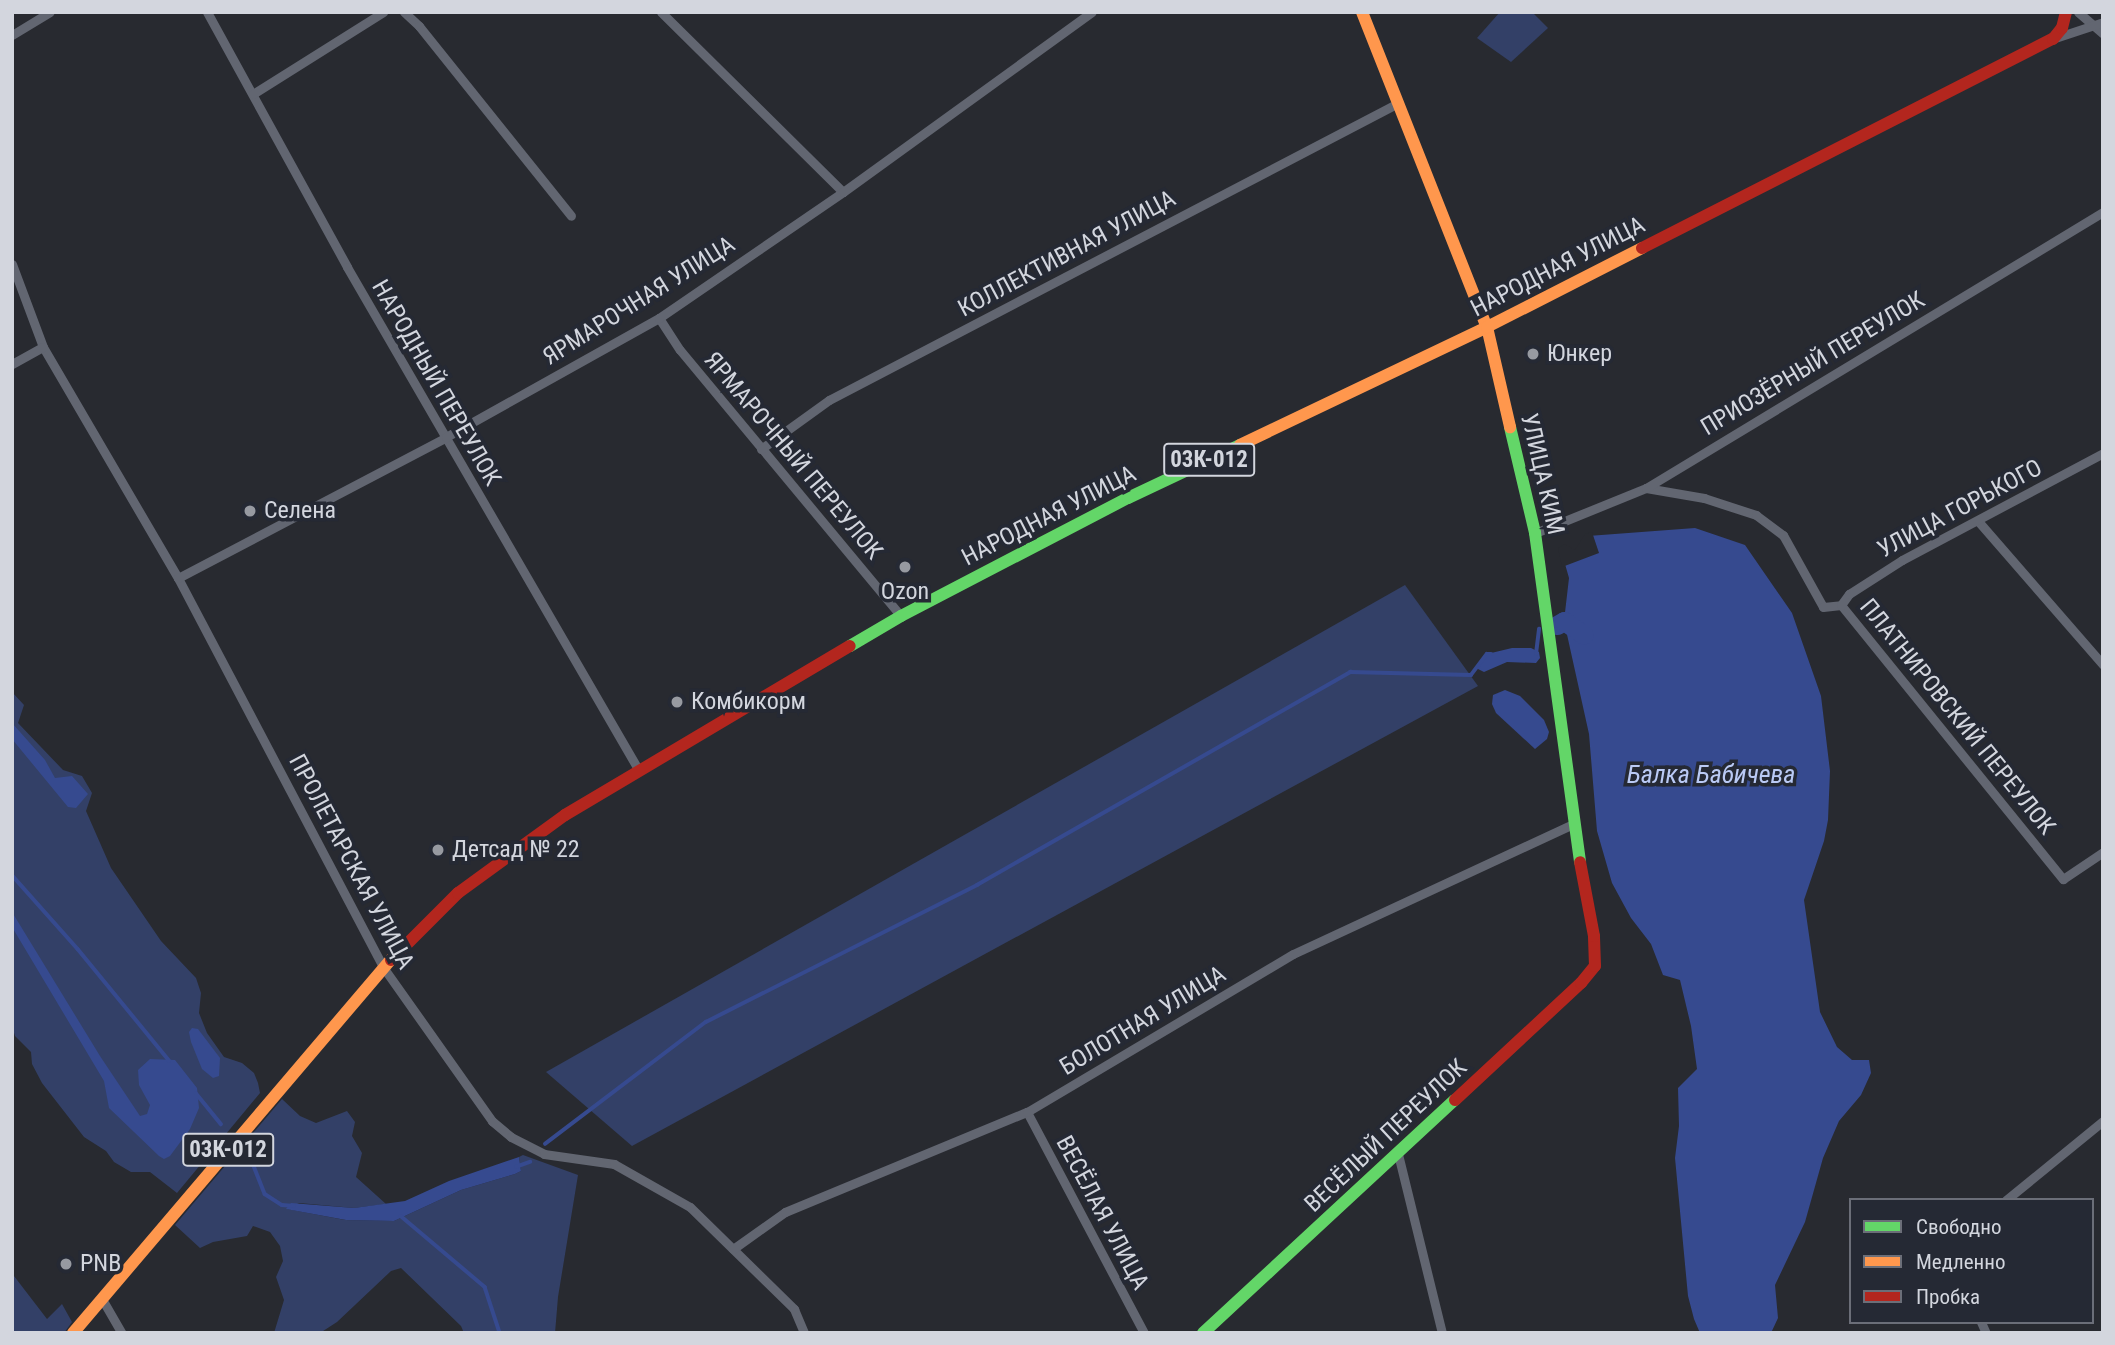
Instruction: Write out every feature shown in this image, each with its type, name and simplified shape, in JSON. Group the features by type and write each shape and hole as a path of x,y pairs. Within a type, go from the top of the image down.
{"main road":[{"name":"УЛИЦА КИМ","path":"1362,12 1487,327 1535,533 1573,824 1594,936 1595,966"},
{"path":"2053,39 2062,28 2066,12"},
{"name":"НАРОДНАЯ УЛИЦА","path":"383,967 458,893 565,815 638,769 901,616 1128,498 1487,327 2053,39"},
{"name":"ВЕСЁЛЫЙ ПЕРЕУЛОК","path":"1203,1333 1581,983 1595,966"},
{"name":"03К-012","path":"73,1333 383,967"}],"street":[{"path":"12,35 50,12"},
{"name":"НАРОДНЫЙ ПЕРЕУЛОК","path":"207,12 347,267 638,769"},
{"path":"253,94 383,12"},
{"path":"404,12 419,26 571,216"},
{"path":"661,12 844,192"},
{"name":"ЯРМАРОЧНАЯ УЛИЦА","path":"178,578 446,437 659,318 844,192 1092,12"},
{"path":"2078,12 2099,25 2103,34"},
{"path":"2053,39 2099,25"},
{"name":"КОЛЛЕКТИВНАЯ УЛИЦА","path":"761,449 829,400 1398,103"},
{"name":"ПРИОЗЁРНЫЙ ПЕРЕУЛОК","path":"1535,533 1646,488 2103,212"},
{"name":"ПРОЛЕТАРСКАЯ УЛИЦА","path":"12,264 43,347 178,578 383,967 492,1121 511,1137 544,1154 614,1164 690,1207 794,1310 804,1333"},
{"name":"ЯРМАРОЧНЫЙ ПЕРЕУЛОК","path":"659,318 680,350 901,616"},
{"path":"12,364 43,347"},
{"name":"УЛИЦА ГОРЬКОГО","path":"1841,605 1849,594 1902,560 2103,453"},
{"name":"ПЛАТНИРОВСКИЙ ПЕРЕУЛОК","path":"1646,488 1704,498 1756,514 1783,535 1823,607 1841,605 2063,879 2103,852"},
{"path":"1978,521 2103,665"},
{"name":"БОЛОТНАЯ УЛИЦА","path":"733,1249 785,1212 1027,1112 1293,954 1573,824"},
{"name":"ВЕСЁЛАЯ УЛИЦА","path":"1027,1112 1144,1333"},
{"path":"2008,1198 2103,1121"},
{"path":"1398,1154 1442,1333"},
{"path":"102,1299 122,1333"}],"shaded area":[{"path":"1500,12 1532,12 1548,28 1511,62 1477,38"},
{"path":"1405,585 1478,686 632,1146 546,1072"},
{"path":"12,692 24,705 18,723 63,770 82,776 92,793 86,811 111,868 161,941 196,978 201,993 199,1013 207,1033 224,1057 242,1063 254,1073 258,1083 260,1093 177,1193 150,1172 131,1172 114,1162 106,1151 84,1137 42,1083 32,1064 31,1052 15,1036 12,1026"},
{"path":"282,1099 300,1116 316,1123 347,1111 355,1122 352,1136 362,1153 356,1177 386,1204 354,1208 299,1203 287,1209 345,1220 394,1221 461,1190 521,1171 519,1157 523,1155 578,1175 558,1297 555,1333 464,1333 461,1326 401,1268 391,1271 337,1322 320,1333 274,1333 284,1300 276,1277 283,1261 280,1246 270,1232 253,1226 247,1236 213,1242 200,1248 175,1225"},
{"path":"14,1276 47,1319 62,1304 72,1322 64,1333 12,1333"}],"water":[{"name":"Балка Бабичева","path":"1695,528 1745,545 1792,613 1821,696 1830,771 1828,820 1824,841 1804,900 1820,1012 1837,1047 1852,1060 1869,1060 1871,1073 1861,1095 1839,1121 1823,1158 1805,1222 1775,1285 1778,1318 1771,1333 1700,1333 1694,1319 1688,1296 1675,1158 1679,1126 1678,1088 1697,1069 1691,1026 1680,980 1663,975 1651,944 1631,918 1612,883 1597,831 1589,734 1564,621 1569,578 1561,550 1577,554 1588,536"},
{"path":"1512,648 1531,648 1539,652 1540,658 1536,663 1507,662 1484,672 1476,668 1487,654"},
{"path":"1505,690 1520,696 1544,720 1549,732 1547,739 1535,749 1496,713 1492,704 1493,695"},
{"path":"12,723 45,760 55,778 72,776 88,794 76,808 68,807 12,739"},
{"path":"12,912 140,1116 147,1114 150,1105 139,1085 138,1070 150,1059 175,1060 197,1088 199,1108 190,1129 170,1156 164,1159 159,1156 109,1108 104,1081 12,927"},
{"path":"192,1028 198,1029 220,1058 219,1076 213,1078 202,1069 191,1042 189,1032"},
{"path":"519,1157 521,1171 461,1190 394,1221 346,1220 286,1209 291,1203 354,1208 405,1201 449,1181"}],"pier":[{"path":"1592,532 1599,553 1562,567 1558,548 1565,544 1575,550 1585,534"}],"waterway":[{"path":"1557,625 1564,621 1584,635"},
{"path":"1536,654 1539,629"},
{"path":"545,1144 706,1022 977,885 1350,672 1471,675 1487,654 1491,654"},
{"path":"12,875 78,949 169,1060"},
{"path":"196,1093 221,1124"},
{"path":"248,1151 265,1194 282,1205 294,1206"},
{"path":"516,1167 530,1162"},
{"path":"401,1216 485,1287 500,1333"}],"traffic: fast":[{"path":"1510,427 1535,533 1580,862"},
{"path":"850,646 901,616 1128,498 1240,445"},
{"path":"1203,1333 1455,1100"}],"traffic: slow":[{"path":"1362,12 1487,327 1510,427"},
{"path":"1240,445 1487,327 1642,248"},
{"path":"73,1333 391,960"}],"traffic: jam":[{"path":"1642,248 2053,39 2062,28 2066,12"},
{"path":"391,960 458,893 565,815 850,646"},
{"path":"1455,1100 1581,983 1595,966 1594,936 1580,862"}],"place":[{"name":"Юнкер","path":"1533,354"},
{"name":"Селена","path":"250,511"},
{"name":"Ozon","path":"905,567"},
{"name":"Комбикорм","path":"677,702"},
{"name":"Детсад № 22","path":"438,850"},
{"name":"PNB","path":"66,1264"}]}
